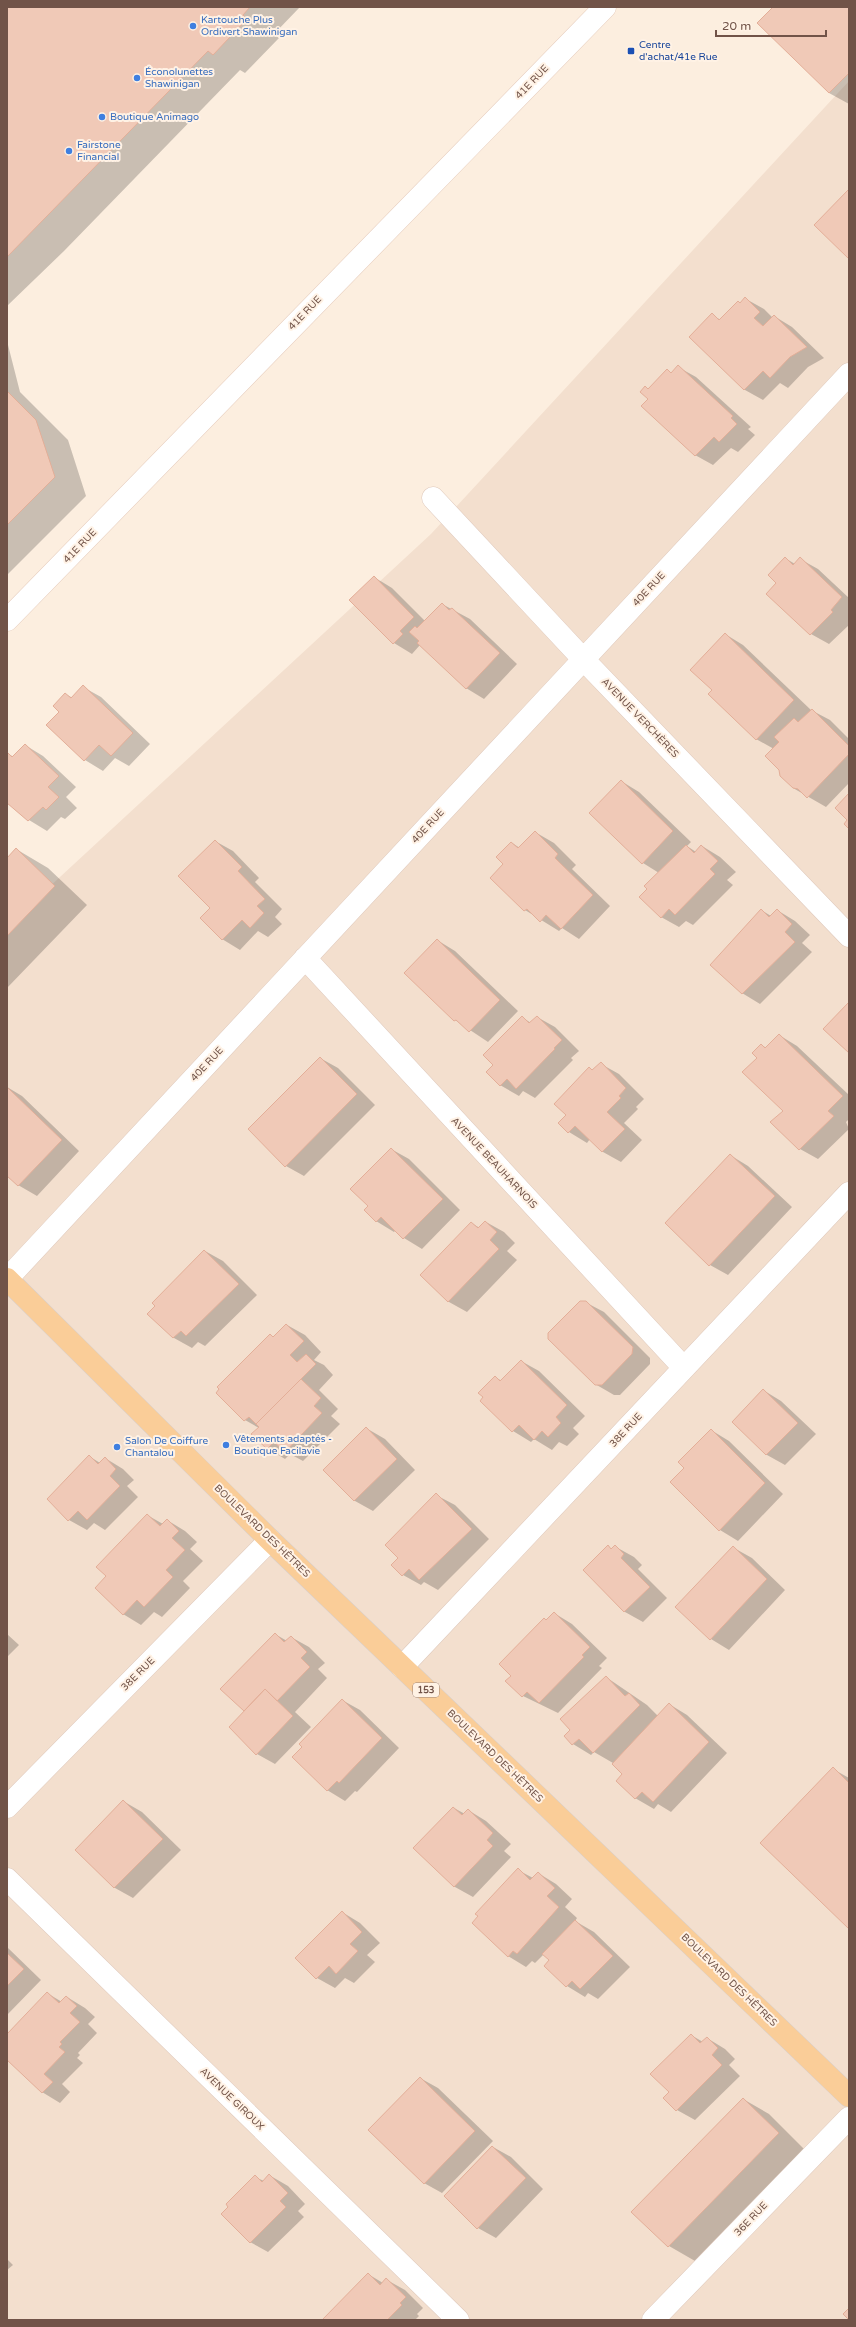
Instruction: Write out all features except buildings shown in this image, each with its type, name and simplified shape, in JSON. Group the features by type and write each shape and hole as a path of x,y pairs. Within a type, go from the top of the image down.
{"main road":[{"name":"BOULEVARD DES HÊTRES","path":"7,1279 270,1540 849,2096"}],"street":[{"name":"41E RUE","path":"7,620 605,7"},
{"name":"40E RUE","path":"7,1279 849,374"},
{"name":"AVENUE VERCHÈRES","path":"433,498 583,659 849,936"},
{"name":"AVENUE BEAUHARNOIS","path":"305,958 684,1368"},
{"name":"38E RUE","path":"402,1667 849,1193"},
{"name":"38E RUE","path":"7,1807 270,1540"},
{"name":"AVENUE GIROUX","path":"7,1879 458,2320"},
{"name":"36E RUE","path":"654,2320 849,2118"}],"shaded area":[{"path":"849,81 849,2320 7,2320 7,926 431,534"}],"place":[{"name":"Kartouche Plus Ordivert Shawinigan","path":"193,26"},
{"name":"Centre d'achat/41e Rue","path":"631,51"},
{"name":"Éconolunettes Shawinigan","path":"137,78"},
{"name":"Boutique Animago","path":"102,117"},
{"name":"Fairstone Financial","path":"69,151"},
{"name":"Vêtements adaptés - Boutique Facilavie","path":"226,1445"},
{"name":"Salon De Coiffure Chantalou","path":"117,1447"}]}
